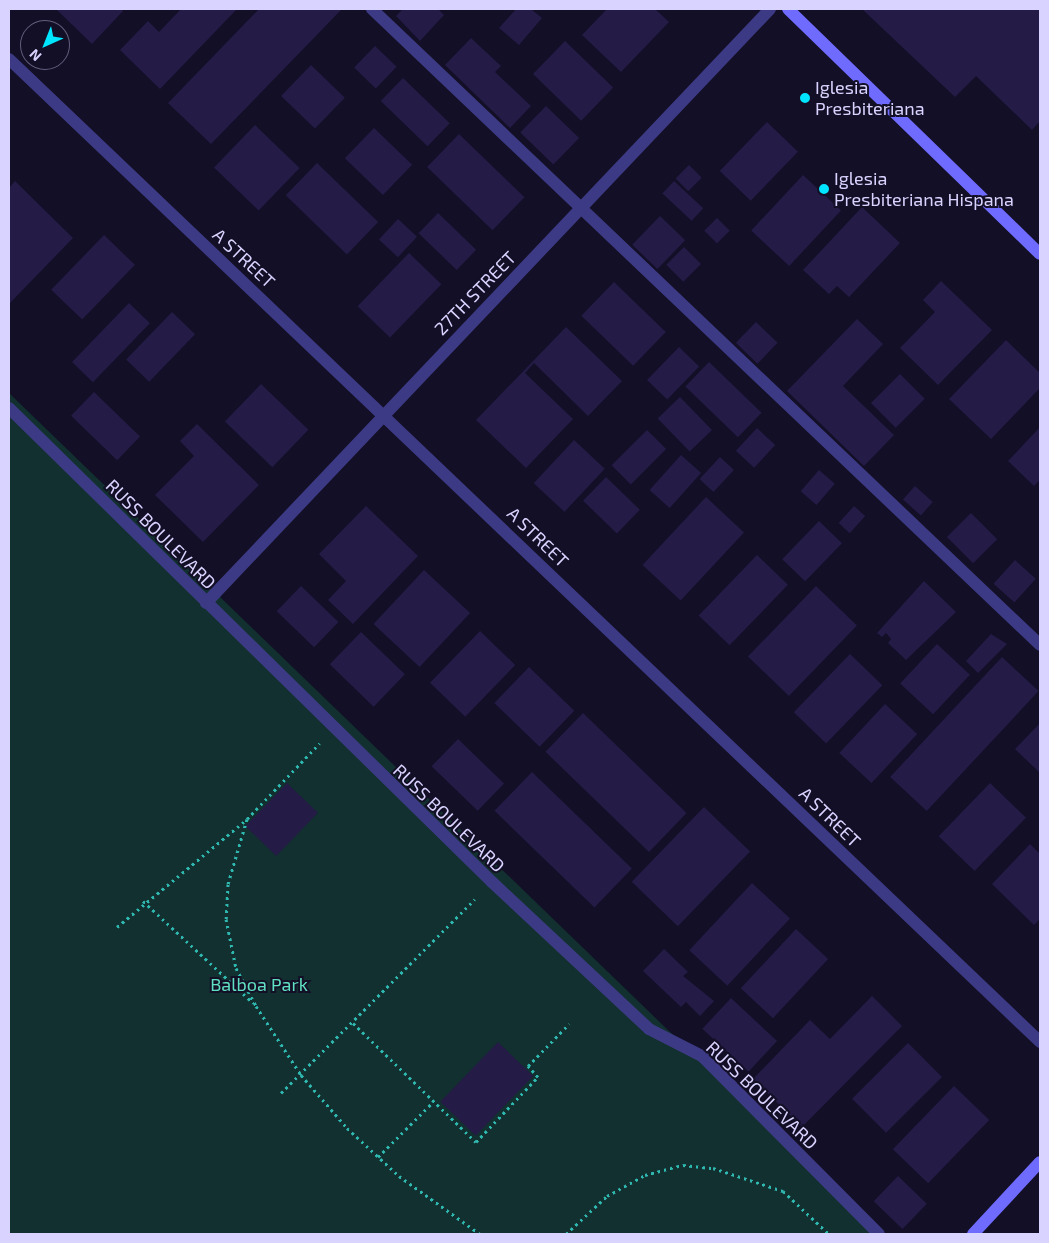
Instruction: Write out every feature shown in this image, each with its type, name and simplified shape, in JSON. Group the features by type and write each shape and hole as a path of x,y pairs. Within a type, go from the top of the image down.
{"main road":[{"path":"788,9 1040,254"},
{"path":"973,1234 1040,1162"}],"street":[{"path":"372,9 1040,645"},
{"name":"27TH STREET","path":"206,603 383,413 770,9"},
{"name":"A STREET","path":"9,59 383,413 1040,1042"},
{"name":"RUSS BOULEVARD","path":"9,408 332,730 492,882 649,1029 702,1056 879,1234"}],"path":[{"path":"117,927 143,901 247,819 332,730"},
{"path":"247,819 228,884 226,919 236,968 256,1006 301,1075 378,1157 480,1234"},
{"path":"281,1093 492,882"},
{"path":"143,901 256,1006"},
{"path":"353,1023 476,1142 538,1077 528,1066 569,1024"},
{"path":"378,1157 433,1102"},
{"path":"566,1234 607,1196 645,1175 683,1165 713,1168 783,1191 829,1234"}],"green space":[{"name":"Balboa Park","path":"9,393 879,1234 9,1234"}],"building":[{"path":"56,9 121,9 123,11 92,44 70,23 70,20 67,20"},
{"path":"181,9 237,9 160,89 120,50 148,21 159,32"},
{"path":"259,9 342,9 211,144 168,103"},
{"path":"403,9 438,9 444,15 420,41 396,16"},
{"path":"516,9 531,9 542,18 519,45 499,28"},
{"path":"607,9 655,9 669,22 621,72 582,35"},
{"path":"862,9 1040,9 1040,121 1032,130 976,76 955,97"},
{"path":"471,38 501,66 495,72 531,106 510,128 445,65"},
{"path":"565,41 613,88 581,121 533,74"},
{"path":"375,46 397,67 376,88 354,68"},
{"path":"311,65 345,98 315,129 281,96"},
{"path":"403,78 450,123 428,146 381,101"},
{"path":"546,106 579,138 553,165 520,133"},
{"path":"767,122 798,152 751,201 720,171"},
{"path":"255,125 300,168 259,211 214,167"},
{"path":"374,128 412,165 383,195 345,158"},
{"path":"459,134 524,197 493,230 427,167"},
{"path":"317,163 378,222 347,254 286,195"},
{"path":"689,165 702,178 688,191 676,178"},
{"path":"803,175 841,210 789,266 751,231"},
{"path":"15,181 73,238 9,304 9,188"},
{"path":"674,181 703,208 692,221 662,193"},
{"path":"862,207 900,243 849,297 837,286 829,294 803,270"},
{"path":"438,213 476,250 457,270 419,233"},
{"path":"660,216 685,240 657,269 632,245"},
{"path":"717,218 730,231 717,243 704,231"},
{"path":"398,219 417,237 398,257 379,239"},
{"path":"104,235 135,265 82,320 51,290"},
{"path":"684,247 701,264 683,282 666,265"},
{"path":"409,253 441,284 390,337 358,306"},
{"path":"941,281 992,330 938,385 900,348 935,312 923,300"},
{"path":"614,282 666,332 633,366 581,316"},
{"path":"129,303 150,323 93,382 72,362"},
{"path":"172,312 195,334 149,382 126,359"},
{"path":"857,319 883,344 843,386 894,435 864,466 787,391"},
{"path":"756,322 778,343 757,364 736,343"},
{"path":"566,327 622,381 588,416 534,363 525,373 573,419 526,468 476,420"},
{"path":"1006,340 1040,373 1040,388 991,439 949,399"},
{"path":"679,347 699,366 667,400 647,380"},
{"path":"709,362 762,413 738,437 685,386"},
{"path":"900,374 925,399 896,428 871,403"},
{"path":"261,384 308,430 272,467 225,421"},
{"path":"94,392 140,436 117,460 71,416"},
{"path":"680,397 712,430 690,452 658,419"},
{"path":"197,424 259,485 203,542 155,495 194,456 180,441"},
{"path":"1040,427 1040,480 1034,486 1008,461"},
{"path":"757,428 775,445 754,468 736,451"},
{"path":"647,430 666,449 631,484 612,465"},
{"path":"574,440 605,469 564,512 534,483"},
{"path":"681,455 701,473 670,508 650,490"},
{"path":"720,457 734,470 713,492 700,479"},
{"path":"819,470 835,484 816,505 801,491"},
{"path":"606,477 640,510 617,533 583,501"},
{"path":"915,486 933,502 921,515 903,499"},
{"path":"706,497 744,532 681,600 643,565"},
{"path":"366,506 418,556 353,624 328,600 346,581 319,554"},
{"path":"854,506 865,516 850,533 839,523"},
{"path":"971,513 997,539 973,563 947,537"},
{"path":"819,521 842,543 805,581 782,559"},
{"path":"757,555 788,585 730,645 699,615"},
{"path":"1015,560 1036,579 1014,603 994,584"},
{"path":"424,570 470,613 420,667 374,624"},
{"path":"924,581 956,612 906,660 888,643 891,639 886,633 882,637 877,633"},
{"path":"301,586 338,622 314,647 277,611"},
{"path":"816,586 857,626 789,696 748,656"},
{"path":"480,631 515,665 465,717 430,683"},
{"path":"361,632 405,674 374,707 330,664"},
{"path":"991,634 1007,644 978,673 966,661"},
{"path":"937,644 970,675 933,714 900,683"},
{"path":"850,654 882,685 826,744 794,712"},
{"path":"1002,657 1039,691 927,811 890,777"},
{"path":"529,667 574,711 540,747 494,703"},
{"path":"885,704 917,734 871,783 839,753"},
{"path":"583,713 687,813 649,852 545,752"},
{"path":"1040,723 1040,773 1015,749"},
{"path":"458,739 504,783 478,811 432,766"},
{"path":"532,772 632,869 594,907 494,811"},
{"path":"287,783 318,813 276,856 245,826"},
{"path":"990,783 1026,818 975,871 939,836"},
{"path":"704,807 750,851 678,926 632,882"},
{"path":"1030,844 1040,854 1040,919 1034,925 992,884"},
{"path":"752,883 790,918 727,986 689,950"},
{"path":"796,929 828,959 773,1018 741,988"},
{"path":"664,949 688,972 683,976 714,1001 700,1016 686,1002 681,1007 643,971"},
{"path":"872,996 902,1026 802,1127 753,1079 810,1020 830,1039"},
{"path":"731,998 777,1041 748,1072 702,1029"},
{"path":"498,1042 533,1076 476,1136 440,1102"},
{"path":"908,1043 942,1077 886,1133 852,1099"},
{"path":"954,1086 989,1120 928,1183 893,1149"},
{"path":"898,1176 927,1204 902,1229 874,1201"}],"place":[{"name":"Iglesia Presbiteriana","path":"805,98"},
{"name":"Iglesia Presbiteriana Hispana","path":"824,189"}]}
